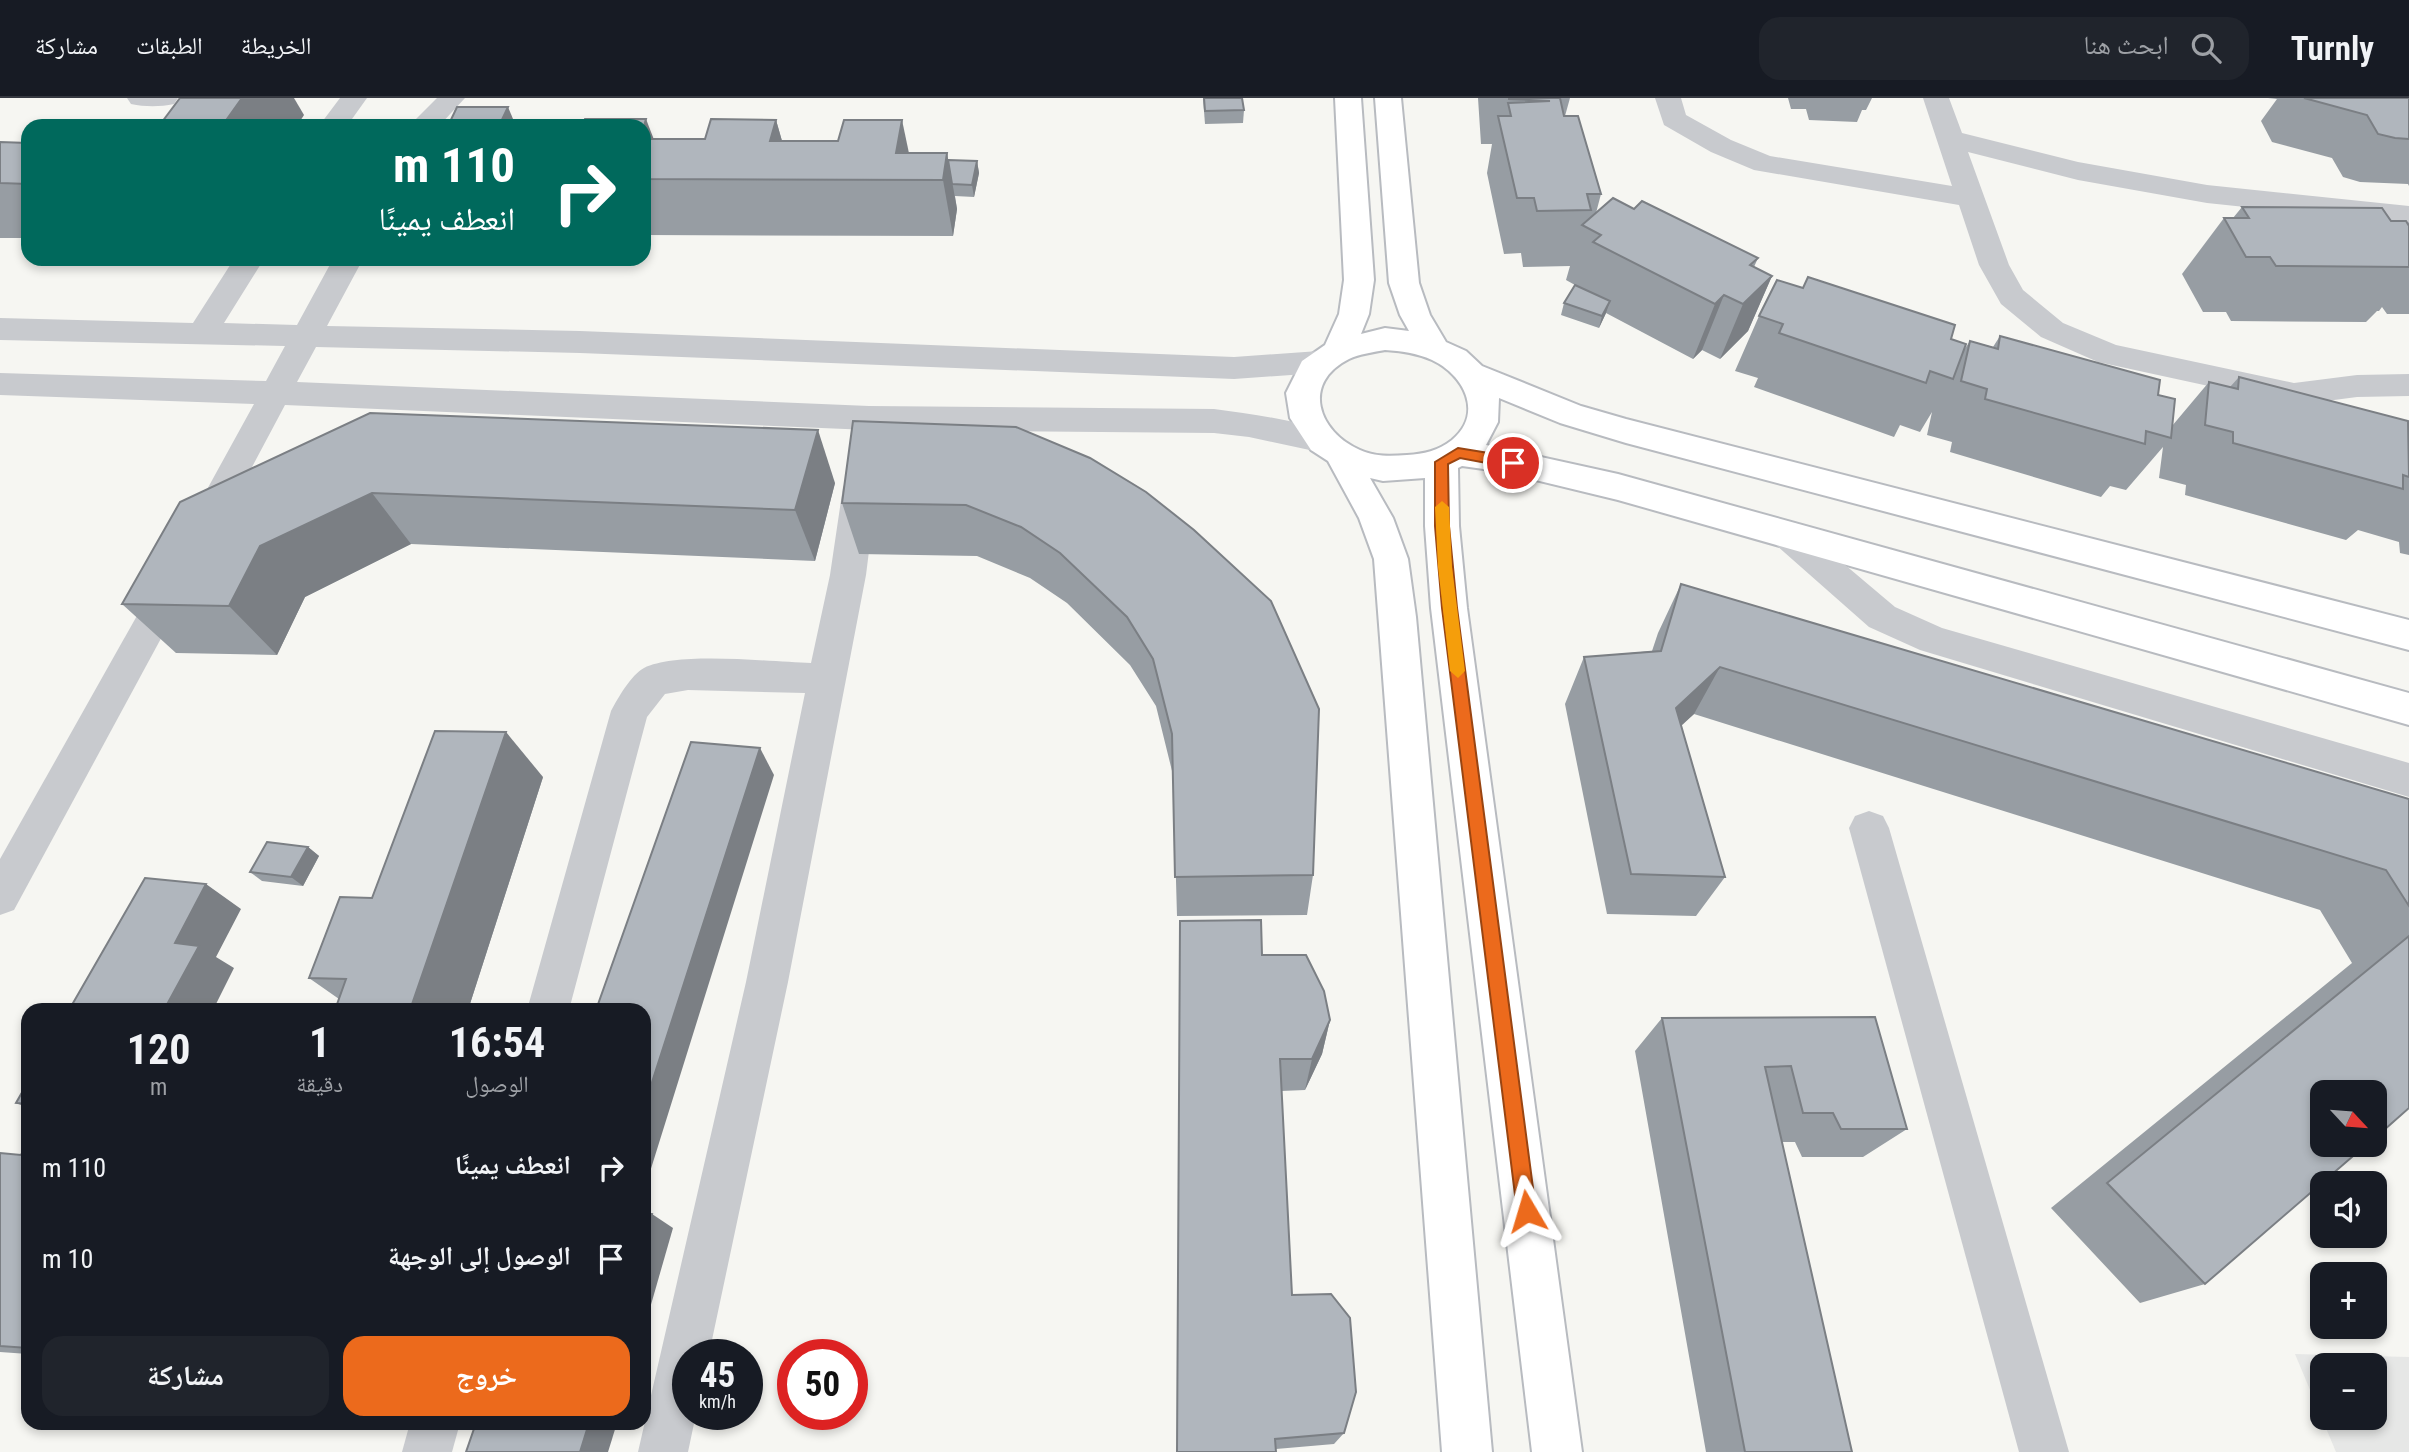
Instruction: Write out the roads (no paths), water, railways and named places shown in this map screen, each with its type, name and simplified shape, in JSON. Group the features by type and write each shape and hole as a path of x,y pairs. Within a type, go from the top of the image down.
{"main road":[{"path":"1348,98 1359,280 1354,314 1329,355 1305,379 1301,400 1305,420 1330,448 1376,518 1391,559 1467,1452"},
{"path":"1388,98 1404,283 1415,315 1434,348"},
{"path":"1329,355 1360,341 1410,341 1434,348 1455,359 1471,374 1482,394 1485,416 1476,436 1450,458 1442,526 1450,608 1557,1452"},
{"path":"1471,374 1545,406 1626,431 2409,635"},
{"path":"1330,448 1374,468 1409,470 1450,458 1498,459 1618,487 2409,709"}],"street":[{"path":"139,98 165,98"},
{"path":"338,119 354,98"},
{"path":"1668,98 1674,119 1721,146 1764,164 1971,198"},
{"path":"1936,98 1994,265 2012,297 2052,330 2109,354 2371,413"},
{"path":"430,119 450,99"},
{"path":"1950,138 2078,172 2207,194 2409,215"},
{"path":"202,333 245,266"},
{"path":"0,897 278,393 344,266"},
{"path":"0,329 580,341 1234,368 1329,355"},
{"path":"0,384 278,393 866,439 1214,421 1249,425 1330,448"},
{"path":"2296,394 2357,386 2409,385"},
{"path":"663,1452 767,982 848,575 866,439"},
{"path":"1787,535 1882,617 1933,640 2409,780"},
{"path":"550,1003 630,711 654,680 688,675 826,678"},
{"path":"1869,828 2044,1452"},
{"path":"426,1452 433,1430"}]}
